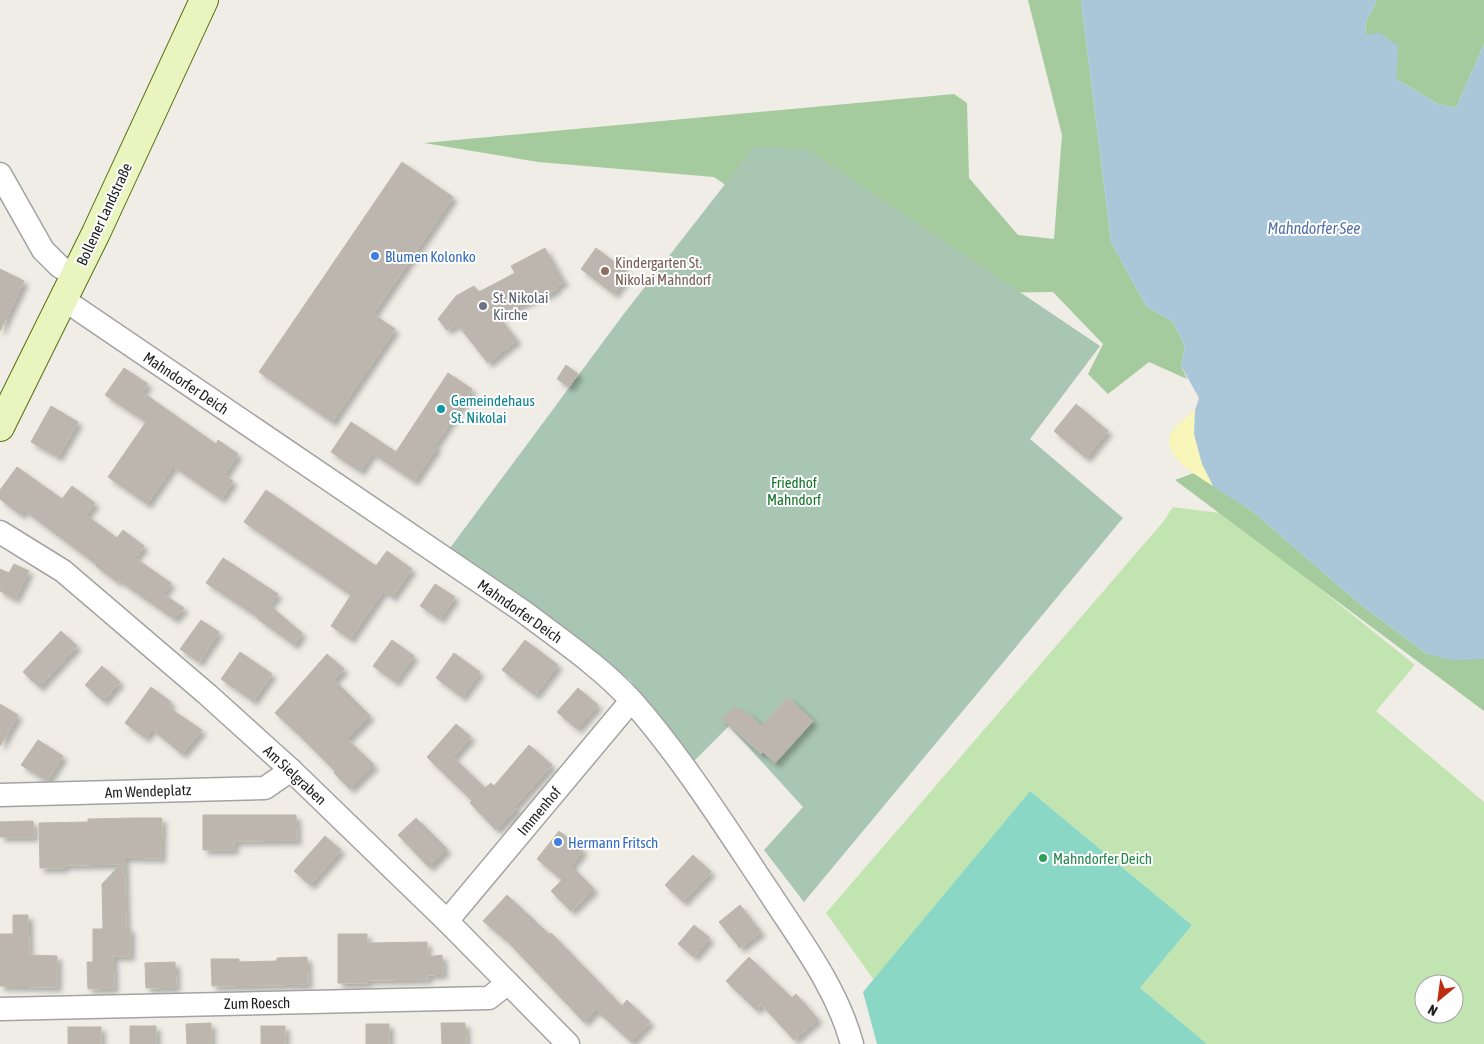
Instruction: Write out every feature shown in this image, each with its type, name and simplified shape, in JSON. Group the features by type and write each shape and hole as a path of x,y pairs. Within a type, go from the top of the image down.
{"street":[{"name":"Bollener Landstraße","path":"0,427 69,288 204,0"},
{"name":"Mahndorfer Deich","path":"0,174 43,250 59,266 69,288 524,612 592,663 631,700 674,753 808,952 835,997 852,1044"},
{"name":"Am Sielgraben","path":"0,532 63,571 208,695 291,770 447,922 568,1044"},
{"name":"Immenhof","path":"447,922 631,700"},
{"name":"Am Wendeplatz","path":"0,795 265,788 291,770"},
{"name":"Zum Roesch","path":"0,1009 489,998 508,983"}],"green space":[{"path":"1028,0 1081,0 1111,242 1146,306 1173,322 1185,346 1181,366 1187,379 1149,362 1108,394 1088,374 1103,344 1053,292 986,293 764,211 714,177 538,162 424,143 954,94 967,103 969,178 1018,235 1054,239 1062,135"},
{"path":"1377,0 1484,0 1484,44 1456,108 1438,104 1396,79 1365,35 1366,22"},
{"name":"Friedhof Mahndorf","path":"754,147 807,149 1100,346 1030,439 1123,518 804,902 764,850 803,807 729,726 690,765 630,680 450,548 623,315"},
{"path":"1194,473 1252,511 1360,604 1427,654 1482,659 1484,657 1484,711 1175,480"},
{"path":"1173,507 1227,514 1415,665 1376,711 1484,802 1484,1044 1207,1044 1140,988 1192,925 1030,791 874,980 826,913 1163,522"}],"sand":[{"path":"1195,410 1194,434 1202,464 1213,486 1181,464 1170,449 1169,440 1172,432"}],"shaded area":[{"name":"Mahndorfer Deich","path":"1030,791 1192,925 1140,988 1207,1044 877,1044 863,992"}],"water":[{"name":"Mahndorfer See","path":"1081,0 1377,0 1366,22 1365,35 1380,33 1398,46 1396,79 1438,104 1456,108 1484,44 1484,657 1482,659 1453,660 1427,654 1360,604 1252,511 1213,486 1202,464 1194,434 1195,410 1199,398 1181,366 1185,346 1173,322 1146,306 1111,242"}],"building":[{"name":"Blumen Kolonko","path":"402,162 453,197 373,314 395,329 332,422 259,372"},
{"name":"St. Nikolai Kirche","path":"545,248 564,282 556,286 557,289 543,296 542,294 498,316 517,340 488,363 457,324 447,330 438,319 456,296 474,286 479,292 515,273 511,266"},
{"name":"Kindergarten St. Nikolai Mahndorf","path":"596,248 629,273 614,294 581,269"},
{"path":"0,269 24,281 0,331"},
{"path":"566,365 578,374 569,387 557,379"},
{"path":"124,368 148,384 142,392 216,444 218,440 238,454 224,475 233,481 221,499 173,466 147,504 108,477 146,422 105,395"},
{"name":"Gemeindehaus St. Nikolai","path":"448,373 472,389 434,446 437,447 414,481 372,453 360,471 331,452 351,422 396,452"},
{"path":"1076,404 1108,431 1086,458 1054,431"},
{"path":"51,406 78,422 58,457 31,442"},
{"path":"17,467 62,499 72,486 95,503 86,515 117,538 123,530 144,546 135,558 171,583 163,594 184,608 174,619 118,580 117,582 24,510 21,515 0,499 0,490"},
{"path":"266,490 376,566 387,551 412,569 392,597 383,591 350,639 331,626 351,595 244,522"},
{"path":"223,558 278,594 269,605 302,633 294,645 259,618 206,583"},
{"path":"14,564 29,571 15,599 0,591 0,569 9,573"},
{"path":"435,584 455,597 440,619 420,606"},
{"path":"201,620 219,632 199,662 180,649"},
{"path":"61,631 77,646 39,687 23,672"},
{"path":"392,640 414,656 395,682 373,666"},
{"path":"525,640 558,665 535,695 502,670"},
{"path":"240,652 272,674 253,701 221,679"},
{"path":"454,653 480,672 462,697 436,678"},
{"path":"327,654 344,669 334,680 370,716 347,739 374,765 350,789 334,773 335,771 275,713"},
{"path":"102,666 120,682 103,701 85,685"},
{"path":"151,687 171,702 168,707 202,730 182,754 152,729 145,738 125,723"},
{"path":"578,688 598,705 577,729 557,712"},
{"path":"788,697 813,721 775,763 763,752 761,754 722,719 734,707 750,715 762,726"},
{"path":"0,704 18,715 0,746"},
{"path":"456,724 471,737 453,757 485,788 491,783 494,786 529,745 552,765 514,807 517,809 496,830 470,803 472,801 427,757"},
{"path":"38,740 63,756 47,781 21,765"},
{"path":"203,815 296,815 297,840 234,841 234,850 203,850"},
{"path":"162,818 161,858 124,857 126,928 130,928 130,956 113,956 114,988 88,989 87,962 93,962 93,929 103,929 102,884 121,864 64,865 64,868 40,868 39,823 88,822 88,819"},
{"path":"416,818 447,849 429,867 398,835"},
{"path":"33,821 34,837 0,837 0,822"},
{"path":"559,831 583,850 571,866 594,889 571,911 551,891 562,880 537,859"},
{"path":"325,836 341,850 310,885 294,871"},
{"path":"693,855 711,872 683,902 665,885"},
{"path":"507,895 550,935 551,933 622,1006 627,1000 650,1022 631,1042 596,1010 584,1022 509,943 483,921"},
{"path":"740,905 761,932 740,948 719,922"},
{"path":"13,915 28,915 29,955 57,956 57,987 0,986 0,934 13,934"},
{"path":"694,925 710,938 694,957 678,944"},
{"path":"338,934 367,934 367,943 427,942 427,957 442,955 443,974 427,975 428,979 367,980 367,983 338,983"},
{"path":"307,957 308,984 212,986 211,959 239,959 239,962 277,961 277,958"},
{"path":"749,957 792,998 796,994 818,1019 794,1040 761,1004 756,1010 726,981"},
{"path":"175,962 176,987 146,988 145,963"},
{"path":"211,1023 211,1044 187,1044 186,1024"},
{"path":"441,1023 465,1023 466,1044 442,1044"},
{"path":"366,1024 389,1024 389,1044 366,1044"},
{"path":"130,1026 156,1026 156,1044 130,1044"},
{"path":"261,1026 285,1026 285,1044 261,1044"},
{"path":"68,1027 101,1027 101,1044 68,1044"}],"place":[{"name":"Blumen Kolonko","path":"375,256"},
{"name":"Kindergarten St. Nikolai Mahndorf","path":"605,271"},
{"name":"St. Nikolai Kirche","path":"483,306"},
{"name":"Gemeindehaus St. Nikolai","path":"441,409"},
{"name":"Hermann Fritsch","path":"558,842"},
{"name":"Mahndorfer Deich","path":"1043,858"}]}
